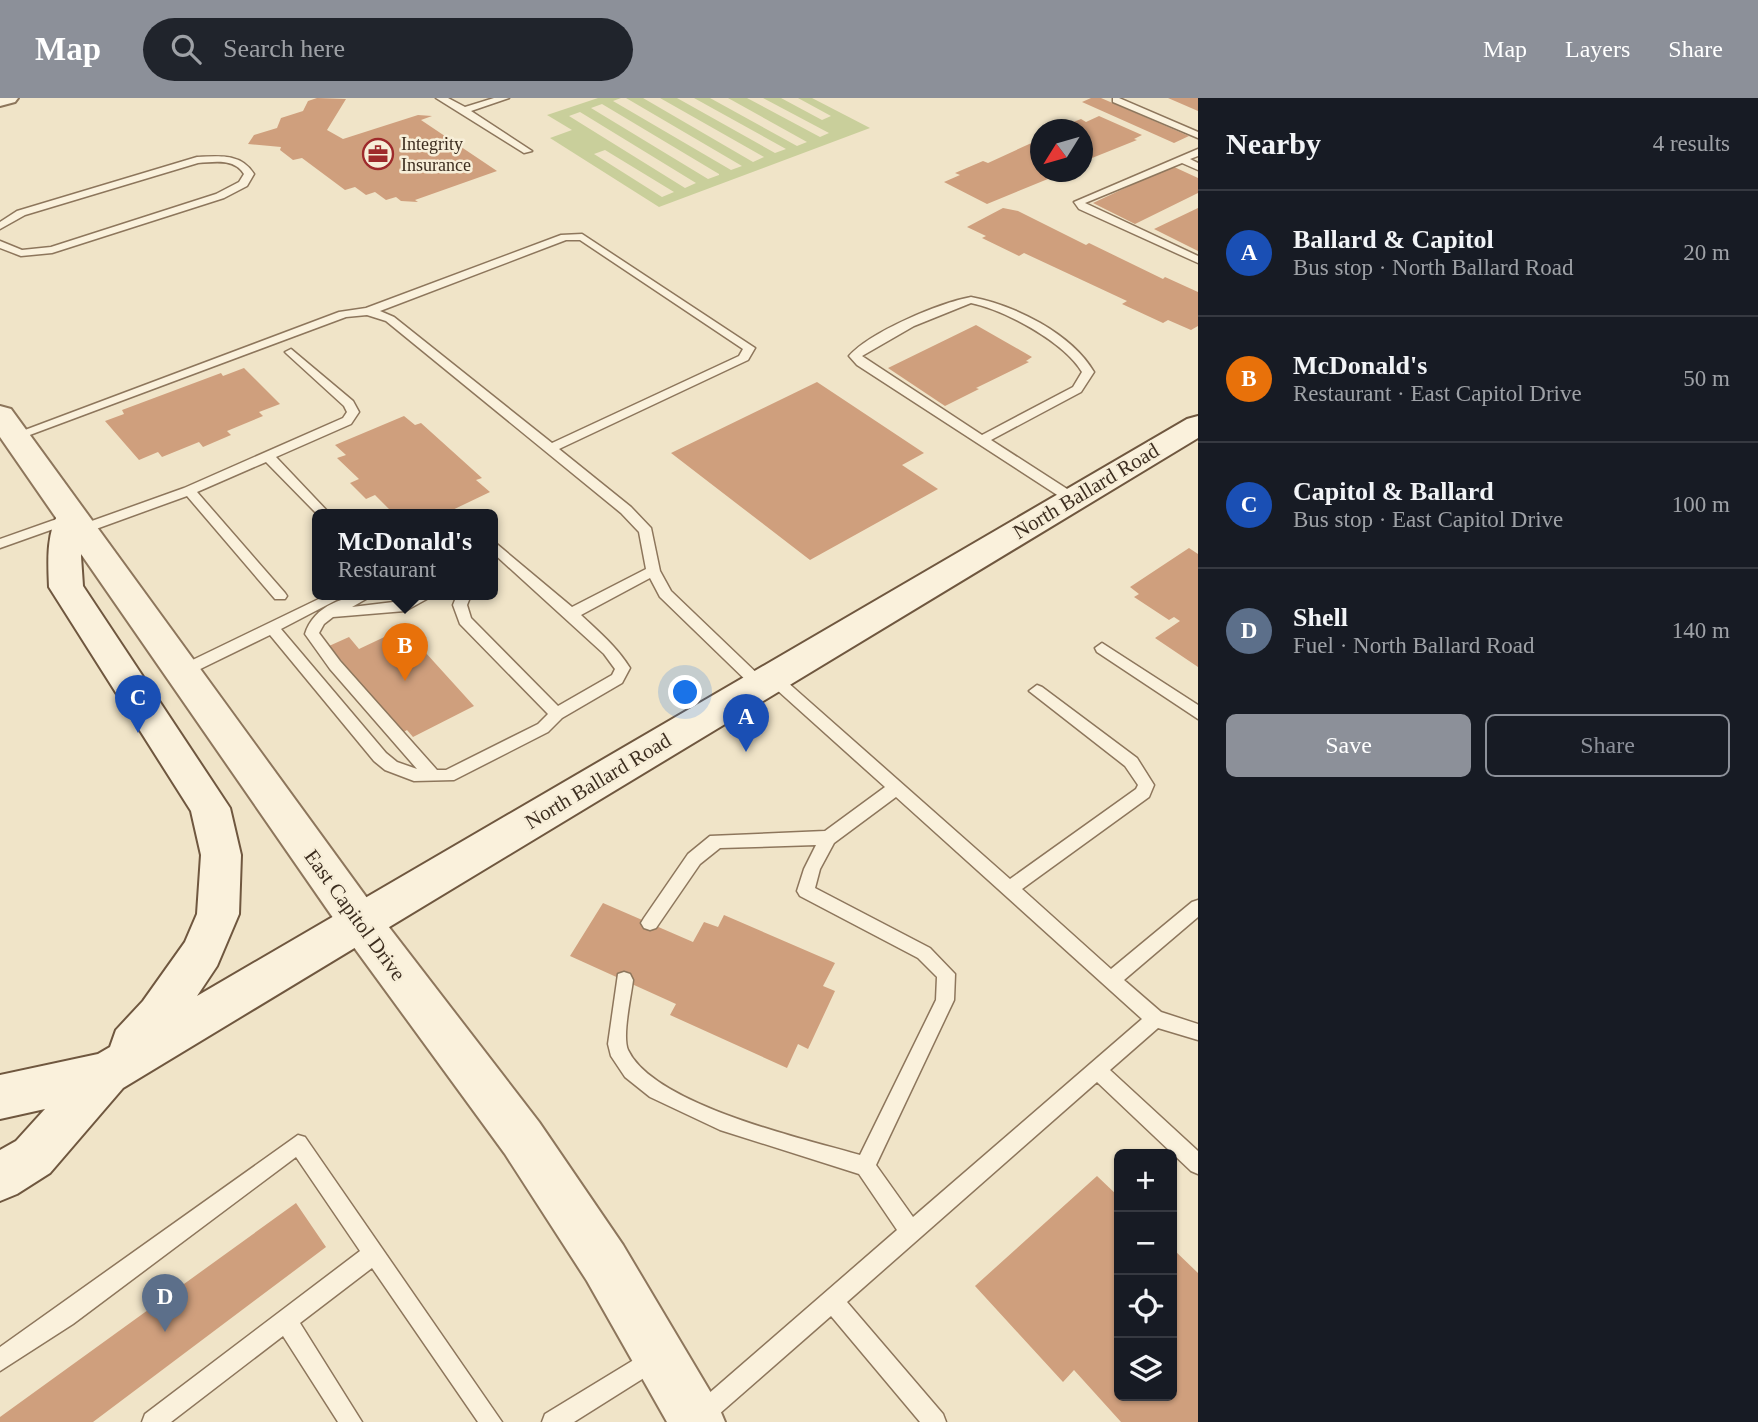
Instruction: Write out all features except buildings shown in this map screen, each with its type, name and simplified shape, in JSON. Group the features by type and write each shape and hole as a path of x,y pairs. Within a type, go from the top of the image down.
{"main road":[{"name":"North Ballard Road","path":"0,1177 33,1157 107,1073 1198,425"},
{"name":"East Capitol Drive","path":"7,426 360,922 522,1138 605,1263 698,1421"},
{"path":"76,524 64,556 66,587 210,808 221,855 218,914 202,953 159,1015 107,1073"},
{"name":"North Ballard Road","path":"0,1097 107,1073"}],"street":[{"path":"0,100 8,98"}],"lane":[{"path":"441,98 527,151"},
{"path":"464,110 504,98"},
{"path":"1116,100 1198,135"},
{"path":"1198,152 1079,202 1083,207 1198,260"},
{"path":"0,226 21,213 197,160 228,159 244,166 249,174 243,184 220,196 52,250 21,253 0,244"},
{"path":"1182,159 1198,167"},
{"path":"7,426 344,314 369,311 565,237 582,237 748,348 744,358 550,449"},
{"path":"982,440 1077,389 1088,372 1086,365 1072,350 1000,309 975,299 952,303 869,345 855,356 861,363 1073,499"},
{"path":"369,311 390,319 626,510 646,531 653,571 665,594 896,788 1155,1019 1198,1032"},
{"path":"0,544 189,491 269,458 347,421 353,412 349,404 291,352"},
{"path":"269,458 319,509"},
{"path":"189,491 280,596"},
{"path":"272,628 380,757 403,772 448,776 510,747 543,727 557,714 617,679 623,668 609,650 571,614 498,552"},
{"path":"571,614 653,571"},
{"path":"181,672 329,600"},
{"path":"356,600 329,614 313,627 315,640 433,776"},
{"path":"329,614 404,606 417,600"},
{"path":"462,600 460,605 464,620 557,714"},
{"path":"1102,648 1198,713"},
{"path":"1009,889 1143,793 1146,785 1131,762 1037,691"},
{"path":"865,1166 945,1000 946,974 924,953 806,891 812,869 828,838 896,788"},
{"path":"650,923 694,859 716,841 828,838"},
{"path":"1111,979 1198,907"},
{"path":"624,980 618,1049 635,1075 707,1118 865,1166 910,1231"},
{"path":"698,1421 831,1300 1155,1019"},
{"path":"1097,1070 1198,1164"},
{"path":"0,1360 65,1316 298,1144 491,1422"},
{"path":"153,1422 374,1253"},
{"path":"831,1300 935,1422"},
{"path":"286,1321 351,1422"},
{"path":"553,1422 660,1355"}],"green space":[{"path":"598,98 621,98 613,101 731,170 742,166 626,98 643,98 753,162 764,157 660,98 677,98 775,153 786,149 694,98 710,98 797,146 807,142 728,98 747,98 820,137 829,133 763,98 781,98 822,120 831,116 798,98 812,98 870,128 659,207 550,138 572,130 547,115","holes":["602,104 719,174 719,175 708,179 591,108","580,112 696,183 685,188 569,116","605,150 674,192 662,197 594,154"]}],"place":[{"name":"Integrity Insurance","path":"378,154"},
{"name":"McDonald's","path":"405,681"},
{"name":"Capitol & Ballard","path":"138,733"},
{"name":"Ballard & Capitol","path":"746,752"},
{"name":"Shell","path":"165,1332"}]}
